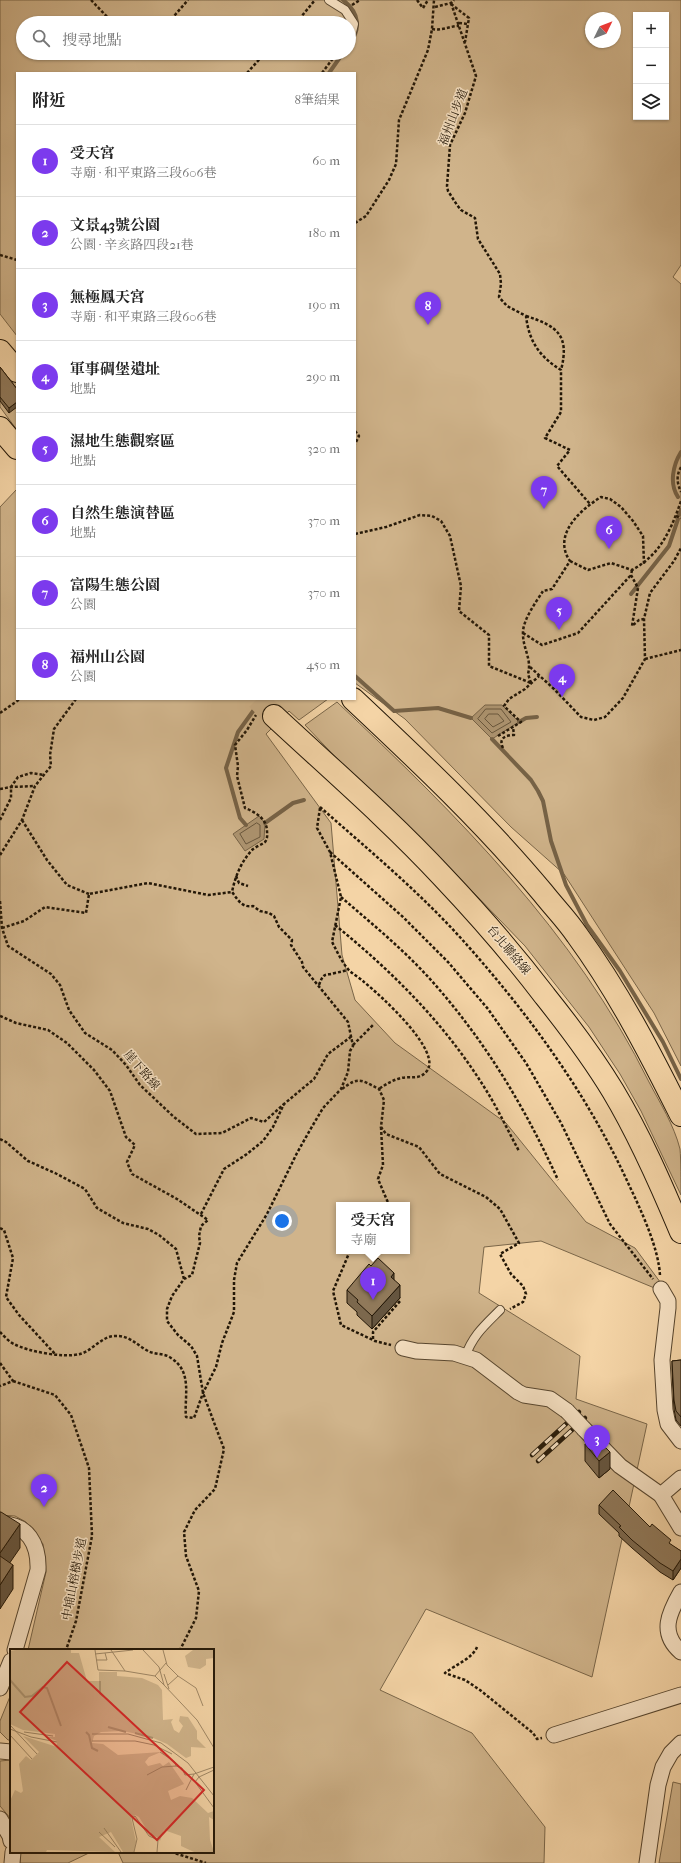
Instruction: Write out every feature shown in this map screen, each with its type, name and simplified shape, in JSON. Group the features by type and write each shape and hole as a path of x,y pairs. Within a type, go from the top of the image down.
{"highway":[{"path":"0,351 16,370"},
{"path":"0,428 16,447"},
{"path":"354,700 442,782 486,828 577,934 618,998 655,1064 681,1115"},
{"name":"台北聯絡線","path":"266,713 400,833 487,924 533,979 571,1029 612,1090 639,1138 681,1232"}],"street":[{"path":"661,1289 668,1300 662,1360 664,1410 668,1424 681,1441"},
{"path":"403,1348 416,1351 454,1353 484,1366 496,1377 518,1392 524,1395 550,1400 567,1411 620,1466 661,1495 681,1528"},
{"path":"661,1495 681,1478"},
{"path":"0,1524 10,1524 20,1528 29,1536 36,1547 38,1558 38,1570 15,1649"},
{"path":"681,1592 672,1607 667,1624 670,1640 681,1652"},
{"path":"0,1688 10,1663"},
{"path":"554,1735 681,1695"},
{"path":"647,1863 658,1785 663,1767 671,1752 681,1742"},
{"path":"0,1751 10,1752"},
{"path":"0,1820 10,1836"},
{"path":"12,1863 13,1853"}],"lane":[{"path":"329,0 346,10 349,16"},
{"path":"464,1357 470,1342 478,1331 500,1310"}],"path":[{"path":"91,0 106,16"},
{"path":"174,16 188,0"},
{"path":"302,16 315,0"},
{"path":"417,0 423,8 428,0"},
{"path":"356,222 366,216 389,180 396,164 399,120 428,50 432,29 434,0"},
{"path":"434,7 451,3 454,0"},
{"path":"451,3 469,18 465,43"},
{"name":"福州山步道","path":"451,3 476,76 465,113 450,145 447,176 448,191 461,210 475,218 478,239 500,274 501,284 499,297 507,306 526,316"},
{"path":"432,29 438,30 459,24 468,24"},
{"path":"248,72 259,60"},
{"path":"323,72 332,60"},
{"path":"0,255 16,260"},
{"path":"526,316 530,334 543,358 561,370"},
{"path":"526,316 551,326 561,337 564,358 561,370 561,412 545,438 570,450 557,466 590,504"},
{"path":"356,432 359,436 356,442"},
{"path":"681,467 677,474 678,486 681,492"},
{"path":"644,564 643,536 633,521 610,499 601,497 590,504 565,533 563,542 565,553 570,561 588,570 610,563 632,570 644,564 658,550 670,530 681,501"},
{"path":"356,534 386,527 420,515 432,516 441,521 450,536 461,586 459,611 489,635 489,666 531,683"},
{"path":"676,516 681,518"},
{"path":"530,667 581,717 594,720 605,717 623,698 645,659 646,641 644,619 650,593 674,561 681,548"},
{"path":"531,683 528,674 530,667 522,633 530,612 543,591 552,589 570,561"},
{"path":"522,633 542,645 578,632 631,574 632,570"},
{"path":"631,574 638,588 632,626 639,620 644,619"},
{"path":"645,659 681,650"},
{"path":"498,736 521,722 504,706 509,699 539,676"},
{"path":"0,712 18,700"},
{"path":"0,855 22,820 35,786 51,766 50,755 54,729 75,700"},
{"path":"232,892 236,876 252,850 264,842 268,836 266,823 256,813 245,808 237,776 238,766 235,745 247,730 266,713"},
{"path":"503,748 501,741 505,736 514,735 513,727"},
{"path":"0,820 11,798 11,787 18,777 32,773 44,775"},
{"path":"0,789 35,786"},
{"path":"379,1089 391,1081 401,1078 420,1077 428,1071 430,1062 426,1048 395,1010 363,981 348,970 332,942 341,897 330,852 317,828 320,807 420,898 467,944 507,992 548,1046 588,1106 615,1154 641,1210 660,1265"},
{"path":"22,820 47,860 67,885 89,894 148,883 208,895 232,892"},
{"path":"330,852 403,917 448,962 488,1009 526,1063 561,1123 610,1224 661,1289"},
{"path":"236,876 240,883 248,886"},
{"path":"232,892 240,903 248,907 253,906 260,911 274,916 279,927 292,940 290,944 302,962 303,967 348,1022 353,1046"},
{"path":"2,928 24,921 44,907 86,913 89,894"},
{"path":"341,897 389,939 429,979 464,1020 504,1077 538,1137 558,1180"},
{"name":"崖下路線","path":"0,901 2,928 8,946 51,974 60,985 69,1010 86,1033 112,1050 126,1065 140,1085 174,1117 196,1134 222,1134 251,1118 264,1122 284,1104"},
{"path":"336,925 376,958 412,993 446,1034 486,1090 519,1151"},
{"path":"319,985 322,976 326,973 335,973 348,970"},
{"path":"0,1016 16,1023 48,1030 67,1043 94,1070 110,1090 126,1137 135,1145 127,1162 132,1174 201,1214 208,1220 201,1226 199,1236 200,1243 192,1275 184,1279 167,1309 166,1321 178,1335 191,1346 197,1356 203,1393 224,1448 215,1489 195,1510 184,1532 186,1556 199,1591 196,1618 180,1649"},
{"path":"341,1089 348,1072 350,1051 373,1025"},
{"path":"201,1214 224,1168 247,1154 263,1141 273,1127 284,1104 314,1079 328,1054 352,1036"},
{"path":"0,1332 14,1344 41,1353 55,1355 80,1354 114,1336 129,1338 150,1352 170,1357 178,1363 183,1371 188,1388 185,1405 186,1417 194,1418 203,1393 216,1367 222,1343 234,1312 234,1280 237,1263 267,1214 297,1153 323,1108 341,1089 352,1081 362,1080 379,1089 384,1100 381,1126 383,1165 378,1179 388,1202"},
{"path":"381,1126 386,1134 420,1147 440,1174 486,1197 500,1209 519,1244 500,1254 511,1274 522,1286 526,1294 523,1302 503,1314 500,1310"},
{"path":"0,1139 6,1142 28,1161 85,1188 97,1208 123,1223 148,1229 159,1235 176,1249 184,1279"},
{"path":"0,1228 4,1230 13,1258 6,1297 18,1315 55,1355"},
{"path":"349,1254 334,1291 342,1325 375,1341 373,1339 374,1332 401,1300"},
{"path":"0,1363 13,1381 0,1386"},
{"name":"中埔山榕樹步道","path":"13,1381 55,1395 71,1415 89,1468 92,1536 76,1622 66,1649"},
{"path":"477,1647 475,1652 469,1658 455,1664 445,1673 464,1680 480,1690 533,1733 537,1739 554,1735"},
{"path":"174,1853 206,1863"}],"shaded area":[{"path":"0,0 681,0 681,265 673,277 681,284 681,1066 654,1013 564,874 511,827 405,719 356,684 356,72 16,72 16,335 0,314"},
{"path":"0,366 16,383 16,429 0,407"},
{"path":"16,490 16,700 327,700 299,720 289,711 266,734 331,823 342,955 355,1000 395,1043 506,1123 586,1222 635,1248 669,1294 541,1241 484,1247 479,1293 580,1356 576,1399 647,1424 592,1677 426,1609 380,1690 472,1733 545,1827 544,1863 123,1863 118,1853 214,1853 214,1649 28,1649 46,1572 43,1544 26,1522 15,1516 0,1515 0,507"},
{"path":"337,702 469,832 510,878 586,975 619,1027 674,1131 680,1149 681,1195 641,1111 620,1074 589,1027 525,946 442,860 343,765 305,725"},
{"path":"10,1696 10,1740 8,1740 0,1732 0,1721"},
{"path":"10,1760 10,1818 0,1806 0,1761"},
{"path":"673,1782 681,1784 681,1863 659,1863"},
{"path":"20,1853 89,1853 68,1863 20,1863"}],"water":[{"path":"485,705 502,705 519,722 492,739 471,718"},
{"path":"259,816 265,823 264,839 245,851 233,834"}],"building":[{"path":"0,367 16,388 16,403 9,408 0,397"},
{"path":"378,1258 394,1273 391,1277 400,1285 372,1316 347,1290 369,1264 371,1266"},
{"path":"681,1360 681,1417 676,1411 674,1400 672,1361"},
{"path":"594,1436 610,1452 599,1461 585,1444"},
{"path":"613,1490 650,1527 652,1524 671,1540 669,1543 681,1551 681,1559 673,1571 660,1563 632,1540 619,1527 621,1526 599,1505"},
{"path":"0,1512 20,1524 0,1553"},
{"path":"0,1556 13,1565 0,1585"}],"waterway":[{"path":"343,0 349,5 356,16"},
{"path":"356,16 356,33"},
{"path":"330,72 338,60"},
{"path":"678,497 675,492 673,474 681,452"},
{"path":"679,515 681,510"},
{"path":"631,594 669,546 678,519"},
{"path":"356,677 394,711 438,708 471,718"},
{"path":"246,825 240,818 226,768 238,732 256,707 265,700"},
{"path":"519,722 526,718 537,717"},
{"path":"492,739 531,780 538,791 543,801 551,841 566,885 587,925 620,971 663,1042 681,1079"},
{"path":"265,823 293,803 304,800"}],"tunnel":[{"path":"258,700 274,716"}],"railway":[{"path":"532,1455 579,1412"},
{"path":"538,1461 585,1418"}],"place":[{"name":"福州山公園","path":"428,325"},
{"name":"富陽生態公園","path":"544,509"},
{"name":"自然生態演替區","path":"609,549"},
{"name":"濕地生態觀察區","path":"559,630"},
{"name":"軍事碉堡遺址","path":"562,697"},
{"name":"受天宮","path":"373,1300"},
{"name":"無極鳳天宮","path":"597,1458"},
{"name":"文景43號公園","path":"44,1507"}]}
